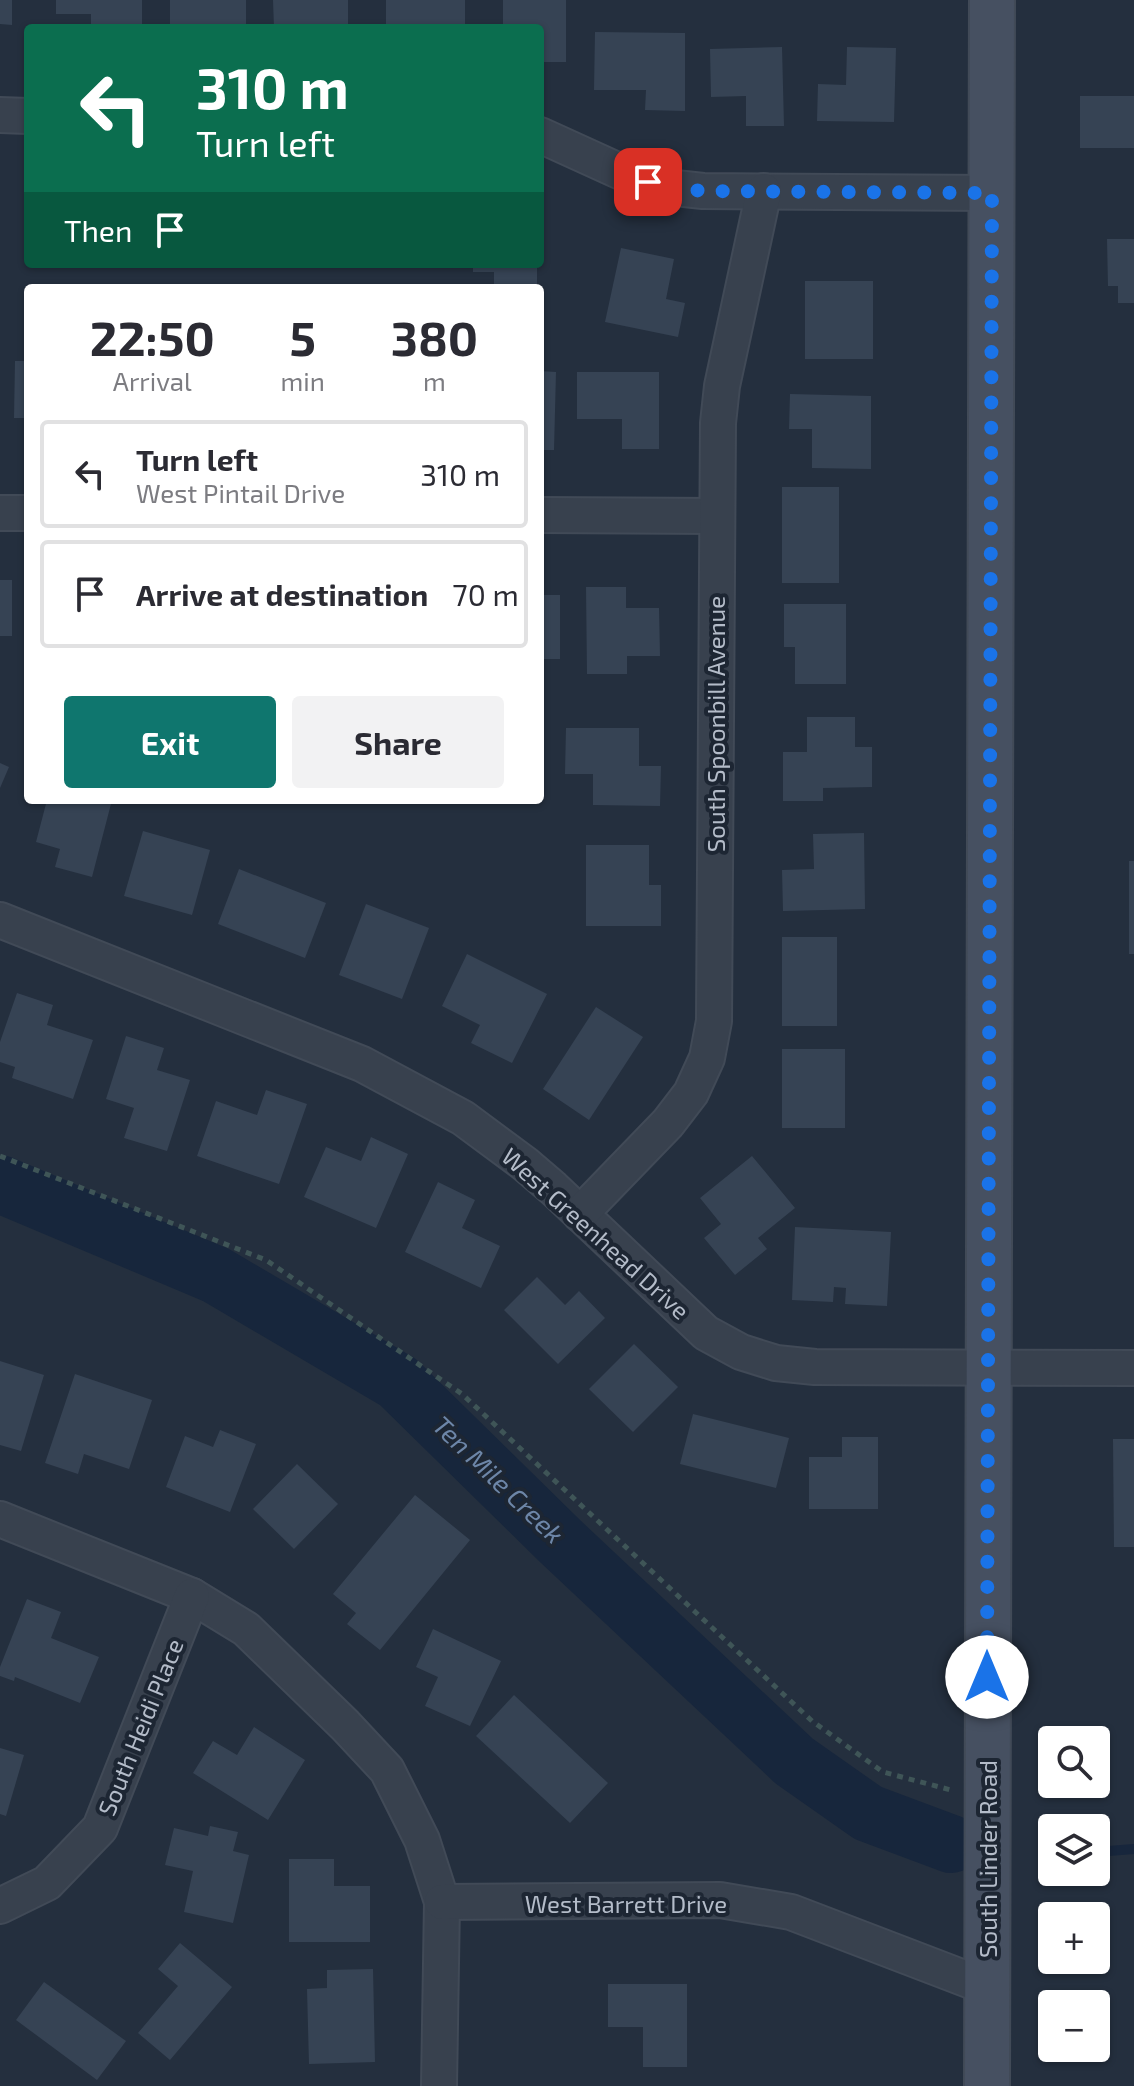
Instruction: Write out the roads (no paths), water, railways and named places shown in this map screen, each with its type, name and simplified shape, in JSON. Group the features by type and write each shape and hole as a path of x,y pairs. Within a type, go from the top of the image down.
{"street":[{"name":"South Linder Road","path":"987,2086 992,0"},
{"path":"0,115 24,116"},
{"path":"544,137 630,176 666,187 703,191 992,193"},
{"name":"South Spoonbill Avenue","path":"580,1214 668,1123 691,1093 707,1058 714,1021 718,423 722,386 764,191"},
{"path":"0,513 24,513"},
{"path":"544,515 716,516"},
{"name":"West Greenhead Drive","path":"0,920 362,1064 463,1118 525,1164 706,1333 741,1352 776,1363 815,1367 1134,1368"},
{"path":"0,1519 192,1596 246,1629 387,1770 422,1840 442,1902 439,2086"},
{"name":"South Heidi Place","path":"0,1906 47,1883 100,1828 192,1596"},
{"name":"West Barrett Drive","path":"442,1902 720,1900 791,1912 987,1987"}],"waterway":[{"name":"Ten Mile Creek","path":"0,1184 216,1275 398,1382 560,1541 794,1761 868,1813 951,1844"},
{"name":"Ten Mile Creek","path":"1110,1851 1134,1849"}]}
